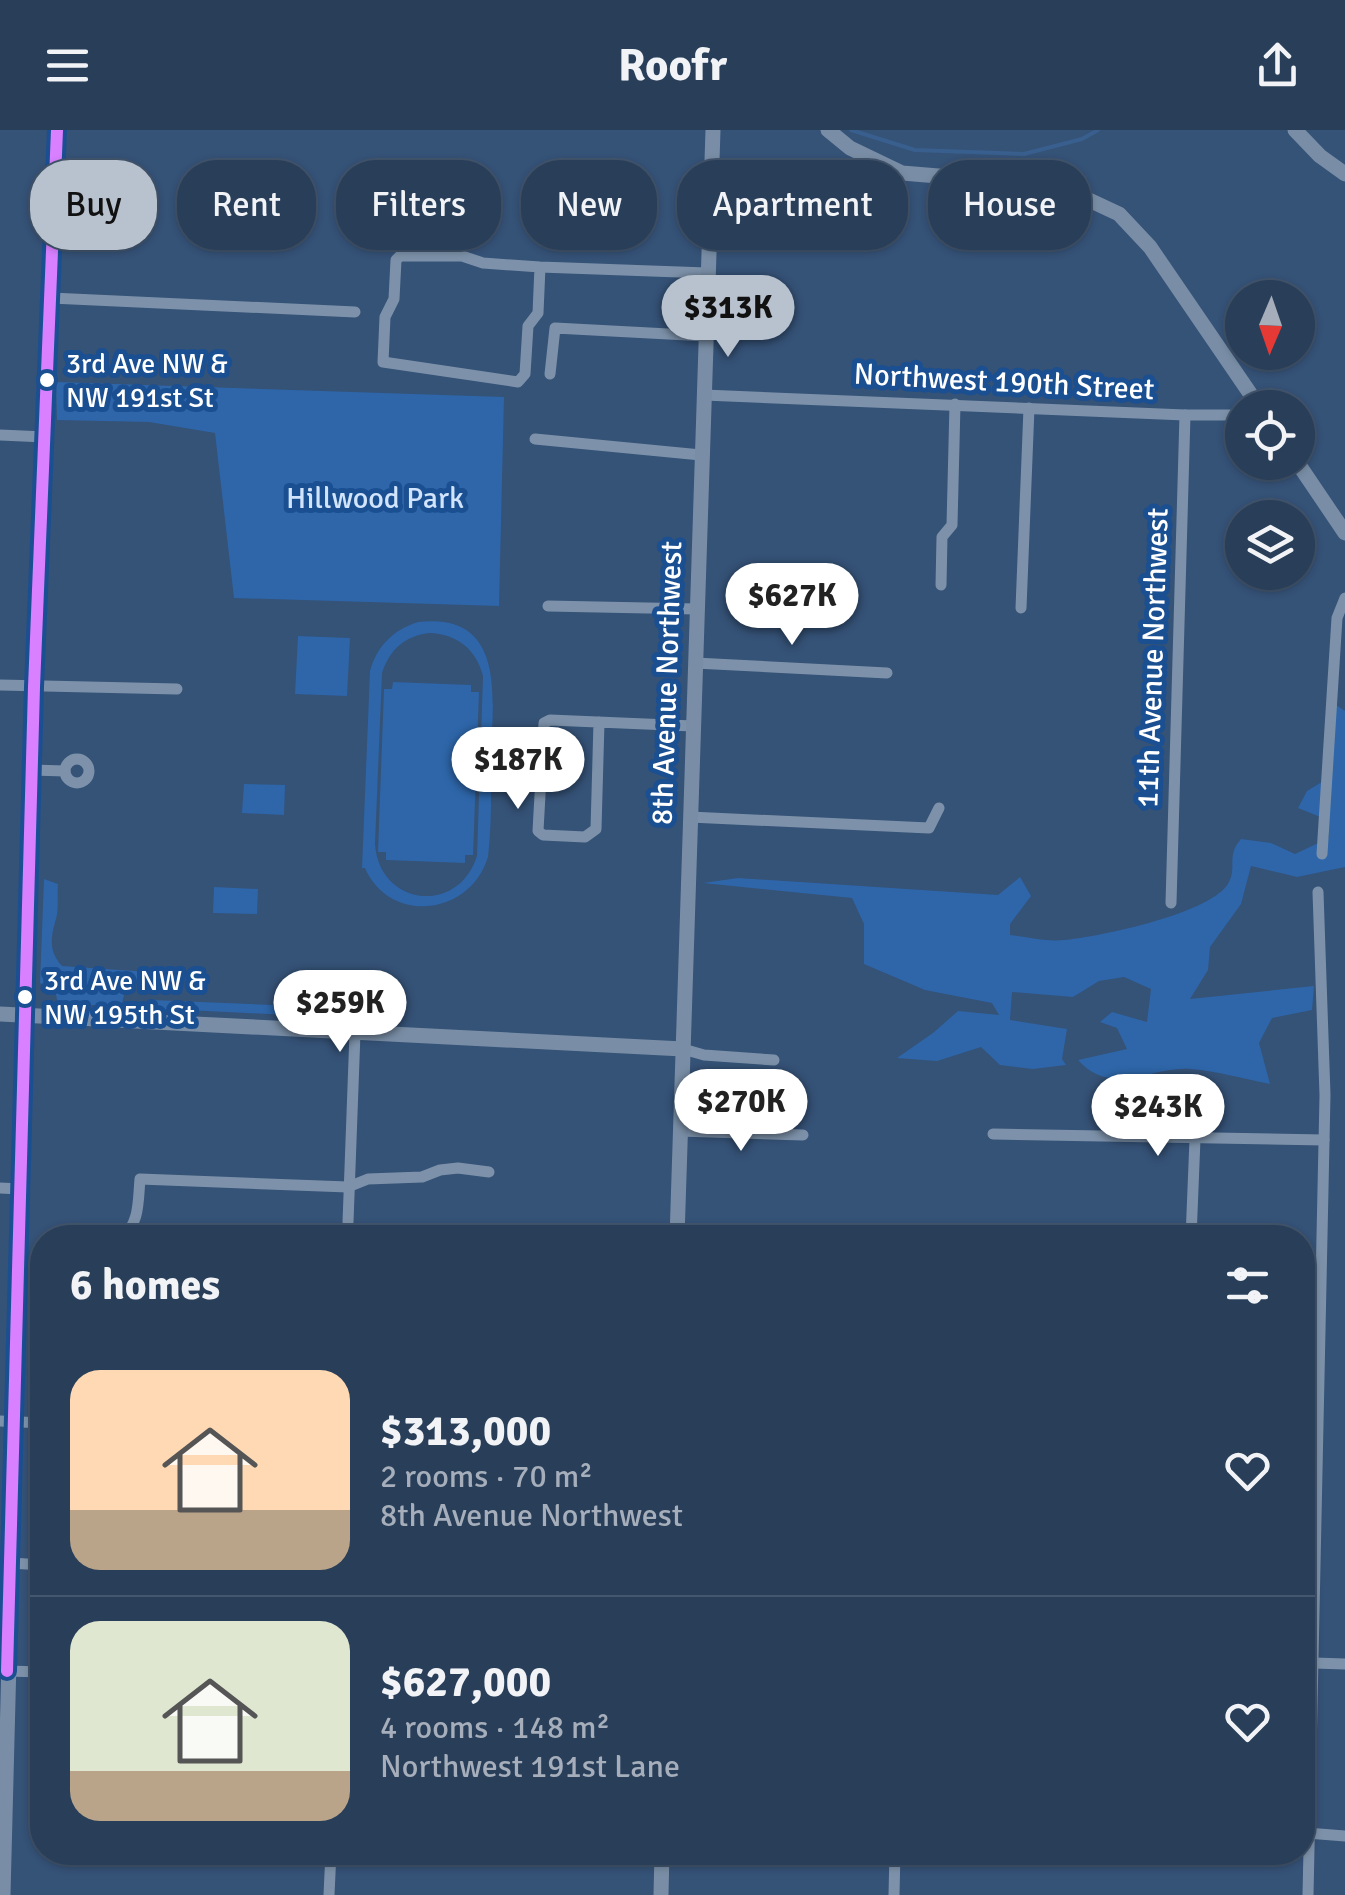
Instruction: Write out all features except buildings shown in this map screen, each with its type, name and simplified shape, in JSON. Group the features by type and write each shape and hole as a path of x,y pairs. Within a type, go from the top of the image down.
{"street":[{"path":"3,1895 4,1671 11,1563 8,1421 20,1189 34,687 57,130"},
{"name":"8th Avenue Northwest","path":"677,1225 713,130"},
{"path":"828,130 850,148 902,173 1059,186 1119,214 1150,247 1248,390"},
{"path":"1294,130 1345,174"},
{"path":"540,267 538,314 528,326 525,374 518,382 383,362 385,317 394,300 396,260 400,256 462,256 483,262 540,267 707,273"},
{"path":"51,298 355,312"},
{"path":"550,374 555,328 706,336"},
{"name":"Northwest 190th Street","path":"704,395 1225,415"},
{"path":"941,585 942,537 952,526 955,404"},
{"path":"1021,608 1029,408"},
{"name":"11th Avenue Northwest","path":"1171,903 1185,416"},
{"path":"0,435 45,438"},
{"path":"535,439 702,455"},
{"path":"1310,480 1345,533"},
{"path":"1322,854 1337,618 1345,598"},
{"path":"548,606 697,609"},
{"path":"695,664 887,673"},
{"path":"0,686 177,689"},
{"path":"599,722 596,829 586,837 538,831 541,729 550,720 599,722 693,726"},
{"path":"32,770 64,771"},
{"path":"690,817 929,828 939,808"},
{"path":"1315,1397 1325,1094 1318,892"},
{"path":"0,1014 682,1049 704,1055 774,1060"},
{"path":"348,1222 354,1033"},
{"path":"680,1130 804,1135"},
{"path":"993,1134 1324,1140"},
{"path":"1191,1225 1194,1140"},
{"path":"133,1225 140,1179 348,1187 368,1179 422,1177 458,1168 489,1172"},
{"path":"0,1188 20,1189"},
{"path":"11,1563 30,1564"},
{"path":"1315,1663 1345,1664"},
{"path":"4,1671 30,1672"},
{"path":"1315,1834 1345,1836"},
{"path":"329,1895 330,1865"},
{"path":"661,1895 662,1865"},
{"path":"894,1895 895,1865"},
{"path":"1307,1865 1308,1895"}],"green space":[{"name":"Hillwood Park","path":"56,382 504,397 499,606 234,598 215,433 149,422 57,420"},
{"path":"446,622 467,630 480,644 492,685 488,857 479,877 465,892 429,906 392,899 362,868 370,671 382,647 409,625","holes":["429,633 464,645 476,658 483,676 477,856 454,888 420,896 404,891 390,880 380,865 375,844 382,673 389,657 406,641"]},
{"path":"298,636 350,638 347,696 295,694"},
{"path":"393,682 471,685 471,692 479,692 473,855 465,855 465,863 386,860 386,852 378,852 384,689 392,689"},
{"path":"1336,705 1345,711 1345,867 1297,877 1251,866 1241,904 1210,947 1208,970 1190,999 1314,986 1312,1010 1272,1018 1259,1043 1270,1084 1191,1069 1118,1078 1091,1071 1078,1060 1127,1049 1117,1028 1100,1022 1112,1012 1147,1022 1151,989 1124,977 1099,981 1073,997 1012,992 1010,1020 1067,1029 1062,1059 1066,1065 1033,1069 1000,1065 981,1047 937,1061 897,1058 958,1011 999,1015 992,1003 925,990 864,964 864,924 852,898 703,883 738,878 998,895 1020,877 1031,896 1010,924 1010,935 1064,940 1154,922 1202,904 1219,893 1229,882 1234,851 1241,839 1271,843 1295,854 1329,838 1328,820 1298,808 1307,791 1330,777"},
{"path":"244,784 285,785 284,815 242,813"},
{"path":"44,879 58,884 52,943 62,966 149,972 149,977 130,986 122,1006 58,1004 55,990 40,983"},
{"path":"214,887 258,889 257,914 213,913"},
{"path":"152,1000 321,1007 328,1010 330,1017 145,1008"}],"waterway":[{"path":"851,130 915,150 1024,154 1082,139 1098,130"}],"transit line":[{"path":"7,1671 34,687 57,130"}],"place":[{"name":"3rd Ave NW & NW 191st St","path":"47,380"},
{"name":"3rd Ave NW & NW 195th St","path":"25,997"}]}
